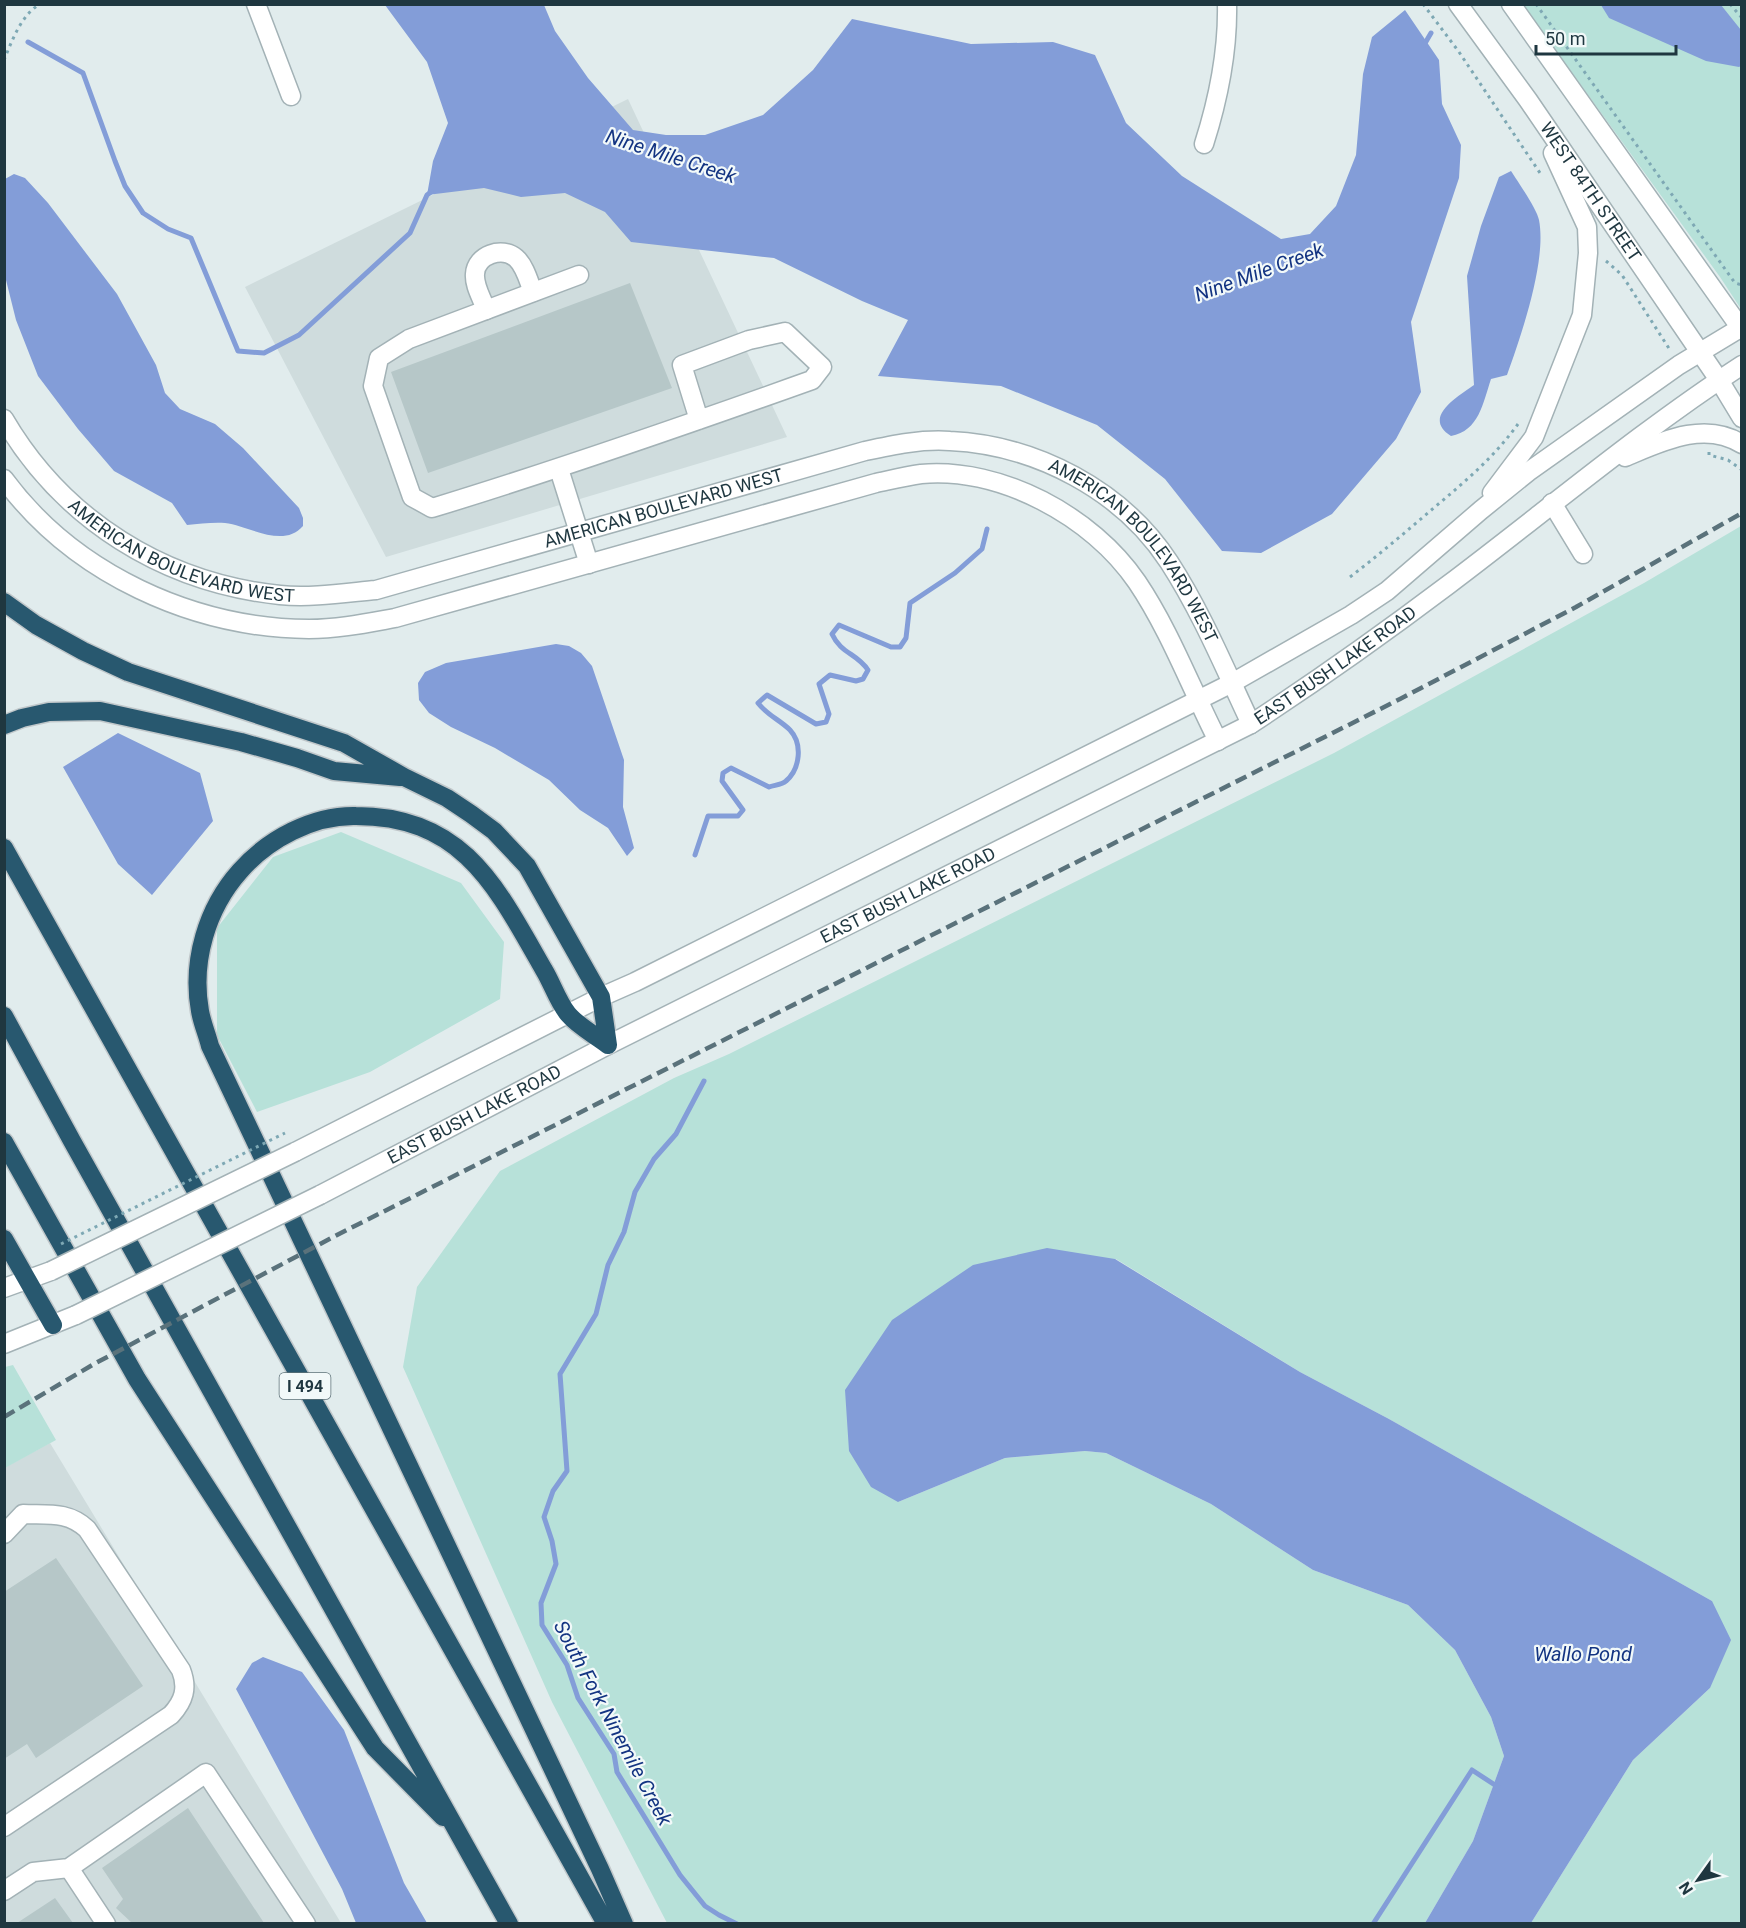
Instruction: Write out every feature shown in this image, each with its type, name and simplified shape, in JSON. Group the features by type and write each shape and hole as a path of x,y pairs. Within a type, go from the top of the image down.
{"highway":[{"path":"4,602 36,625 128,672 344,743 447,798 471,814 494,831 527,866 601,997 608,1045"},
{"path":"4,725 49,712 100,711 241,742 334,771 404,777"},
{"path":"608,1045 568,1014 543,967 493,884 480,868 464,853 428,830 381,816 341,815 309,824 275,841 249,861 225,888 212,911 202,943 198,975 200,1010 210,1046 624,1923"},
{"name":"I 494","path":"4,848 606,1923"},
{"path":"4,1016 509,1923"},
{"path":"4,1142 137,1379 375,1748 459,1834"},
{"path":"4,1239 53,1325"}],"street":[{"path":"256,4 291,96"},
{"path":"1204,144 1215,111 1227,21 1227,4"},
{"name":"WEST 84TH STREET","path":"1458,4 1528,100 1719,380"},
{"path":"1510,4 1741,328"},
{"path":"1481,510 1534,437 1582,315 1588,253 1587,227 1528,100"},
{"path":"486,310 476,285 475,271 482,259 492,253 504,252 516,258 533,292"},
{"path":"579,275 408,339 379,358 374,386 412,497 432,508 559,469 699,420 812,380 822,367 785,332 749,340 682,364 699,420"},
{"name":"EAST BUSH LAKE ROAD","path":"4,1288 51,1271 295,1152 1232,683 1351,615 1387,591 1528,472 1678,365 1741,328"},
{"name":"EAST BUSH LAKE ROAD","path":"4,1344 76,1315 320,1195 608,1045 1251,724 1331,671 1449,585 1552,503 1742,365"},
{"path":"1719,380 1742,418"},
{"name":"AMERICAN BOULEVARD WEST","path":"4,419 53,487 82,514 117,539 159,562 197,577 281,595 328,595 376,590 865,451 906,442 950,441 996,447 1036,458 1075,476 1110,499 1140,526 1168,560 1190,597 1251,724"},
{"path":"1596,470 1672,437 1708,433 1733,439 1742,444"},
{"path":"559,469 589,564"},
{"name":"AMERICAN BOULEVARD WEST","path":"4,479 38,518 70,546 144,592 184,609 225,620 268,627 310,629 354,626 395,618 876,483 921,474 969,477 1011,487 1054,506 1088,529 1113,552 1136,581 1156,613 1218,741"},
{"path":"1552,503 1583,554"},
{"path":"4,1534 23,1514 69,1516 79,1521 87,1529 182,1670 185,1682 180,1706 171,1715 4,1827"},
{"path":"4,1891 33,1872 69,1868 206,1773 306,1923"},
{"path":"69,1868 106,1923"}],"path":[{"path":"4,60 22,22 39,4"},
{"path":"1423,4 1459,52 1548,184"},
{"path":"1536,4 1735,283 1742,285"},
{"path":"1730,4 1742,18"},
{"path":"1350,577 1389,547 1463,483 1501,448 1522,419"},
{"path":"52,1248 285,1133"}],"shaded area":[{"path":"628,99 787,437 386,557 245,287"},
{"path":"50,1443 341,1923 5,1923 4,1468"}],"green space":[{"path":"1523,5 1741,5 1741,309 1720,277"},
{"path":"1741,526 1741,1923 1531,1923 1633,1760 1710,1688 1712,1601 1389,1419 1300,1372 1116,1259 898,1502 1005,1458 1085,1451 1106,1453 1211,1504 1313,1570 1408,1605 1455,1650 1491,1717 1504,1756 1473,1841 1425,1923 667,1923 552,1702 403,1367 417,1287 500,1171 674,1078 729,1054 1334,753 1644,583"},
{"path":"341,832 461,883 504,942 500,999 370,1072 257,1112 217,1035 217,928 273,857"},
{"path":"13,1365 56,1440 5,1468 5,1367"}],"water":[{"path":"385,5 544,5 555,31 588,78 633,130 666,135 705,135 763,115 813,70 852,19 971,44 1053,42 1095,55 1126,123 1182,176 1281,239 1310,234 1336,206 1356,155 1363,74 1372,37 1405,10 1439,60 1442,104 1461,145 1459,178 1411,322 1421,392 1396,439 1332,514 1261,553 1222,551 1165,479 1097,425 1001,386 878,376 908,320 862,301 774,258 631,242 605,212 565,193 521,197 484,188 427,195 433,161 448,123 427,62"},
{"path":"1601,5 1721,5 1741,30 1741,66 1706,61 1609,18"},
{"path":"1511,171 1538,215 1540,237 1536,277 1507,375 1491,379 1474,422 1460,433 1451,436 1443,429 1440,422 1441,414 1452,401 1474,385 1467,276 1481,226 1499,177"},
{"path":"14,174 25,178 48,203 117,294 156,365 165,393 180,409 215,424 243,448 299,508 303,526 295,533 276,536 225,523 187,525 172,503 114,471 78,429 38,376 16,320 5,276 5,179"},
{"path":"556,644 569,646 581,653 592,666 624,760 623,807 634,848 627,856 608,828 580,810 549,780 495,748 451,727 429,713 419,700 418,683 425,672 446,663"},
{"path":"118,733 200,773 213,821 152,895 118,864 63,767"},
{"name":"Wallo Pond","path":"1047,1248 1115,1259 1300,1372 1389,1419 1712,1601 1731,1640 1710,1688 1633,1760 1531,1923 1425,1923 1473,1841 1504,1756 1491,1717 1455,1650 1408,1605 1313,1570 1211,1504 1106,1453 1085,1451 1005,1458 898,1502 871,1487 849,1451 845,1390 892,1320 973,1265"},
{"path":"263,1657 302,1672 344,1730 404,1883 427,1923 356,1923 342,1889 236,1689 252,1663"}],"building":[{"path":"630,283 672,388 428,473 391,372"},
{"path":"56,1558 143,1686 36,1758 27,1744 4,1759 4,1592"},
{"path":"188,1808 264,1923 132,1923 116,1908 123,1899 102,1868"},
{"path":"55,1898 73,1923 17,1923"}],"waterway":[{"name":"Nine Mile Creek","path":"1424,45 1431,33"},
{"name":"Nine Mile Creek","path":"28,42 83,73 125,186 143,213 168,229 191,238 238,351 264,353 299,335 410,233 427,195 431,192"},
{"name":"South Fork Ninemile Creek","path":"695,855 708,816 738,816 743,810 722,781 723,773 731,768 769,787 784,782 791,776 797,763 798,749 794,736 786,726 758,703 767,695 816,724 826,722 829,714 819,684 830,675 856,681 863,679 868,670 836,641 832,634 839,625 891,647 900,647 906,638 910,603 955,573 982,549 987,529"},
{"name":"South Fork Ninemile Creek","path":"704,1081 676,1134 654,1159 635,1192 624,1232 608,1265 596,1314 560,1374 567,1471 553,1491 544,1517 552,1541 556,1564 541,1603 542,1625 567,1665 578,1698 614,1754 617,1772 680,1875 705,1906 737,1924"},
{"name":"South Fork Ninemile Creek","path":"1373,1924 1472,1770 1498,1787"}],"railway":[{"path":"4,1417 94,1364 337,1235 1400,699 1576,607 1742,513"}]}
